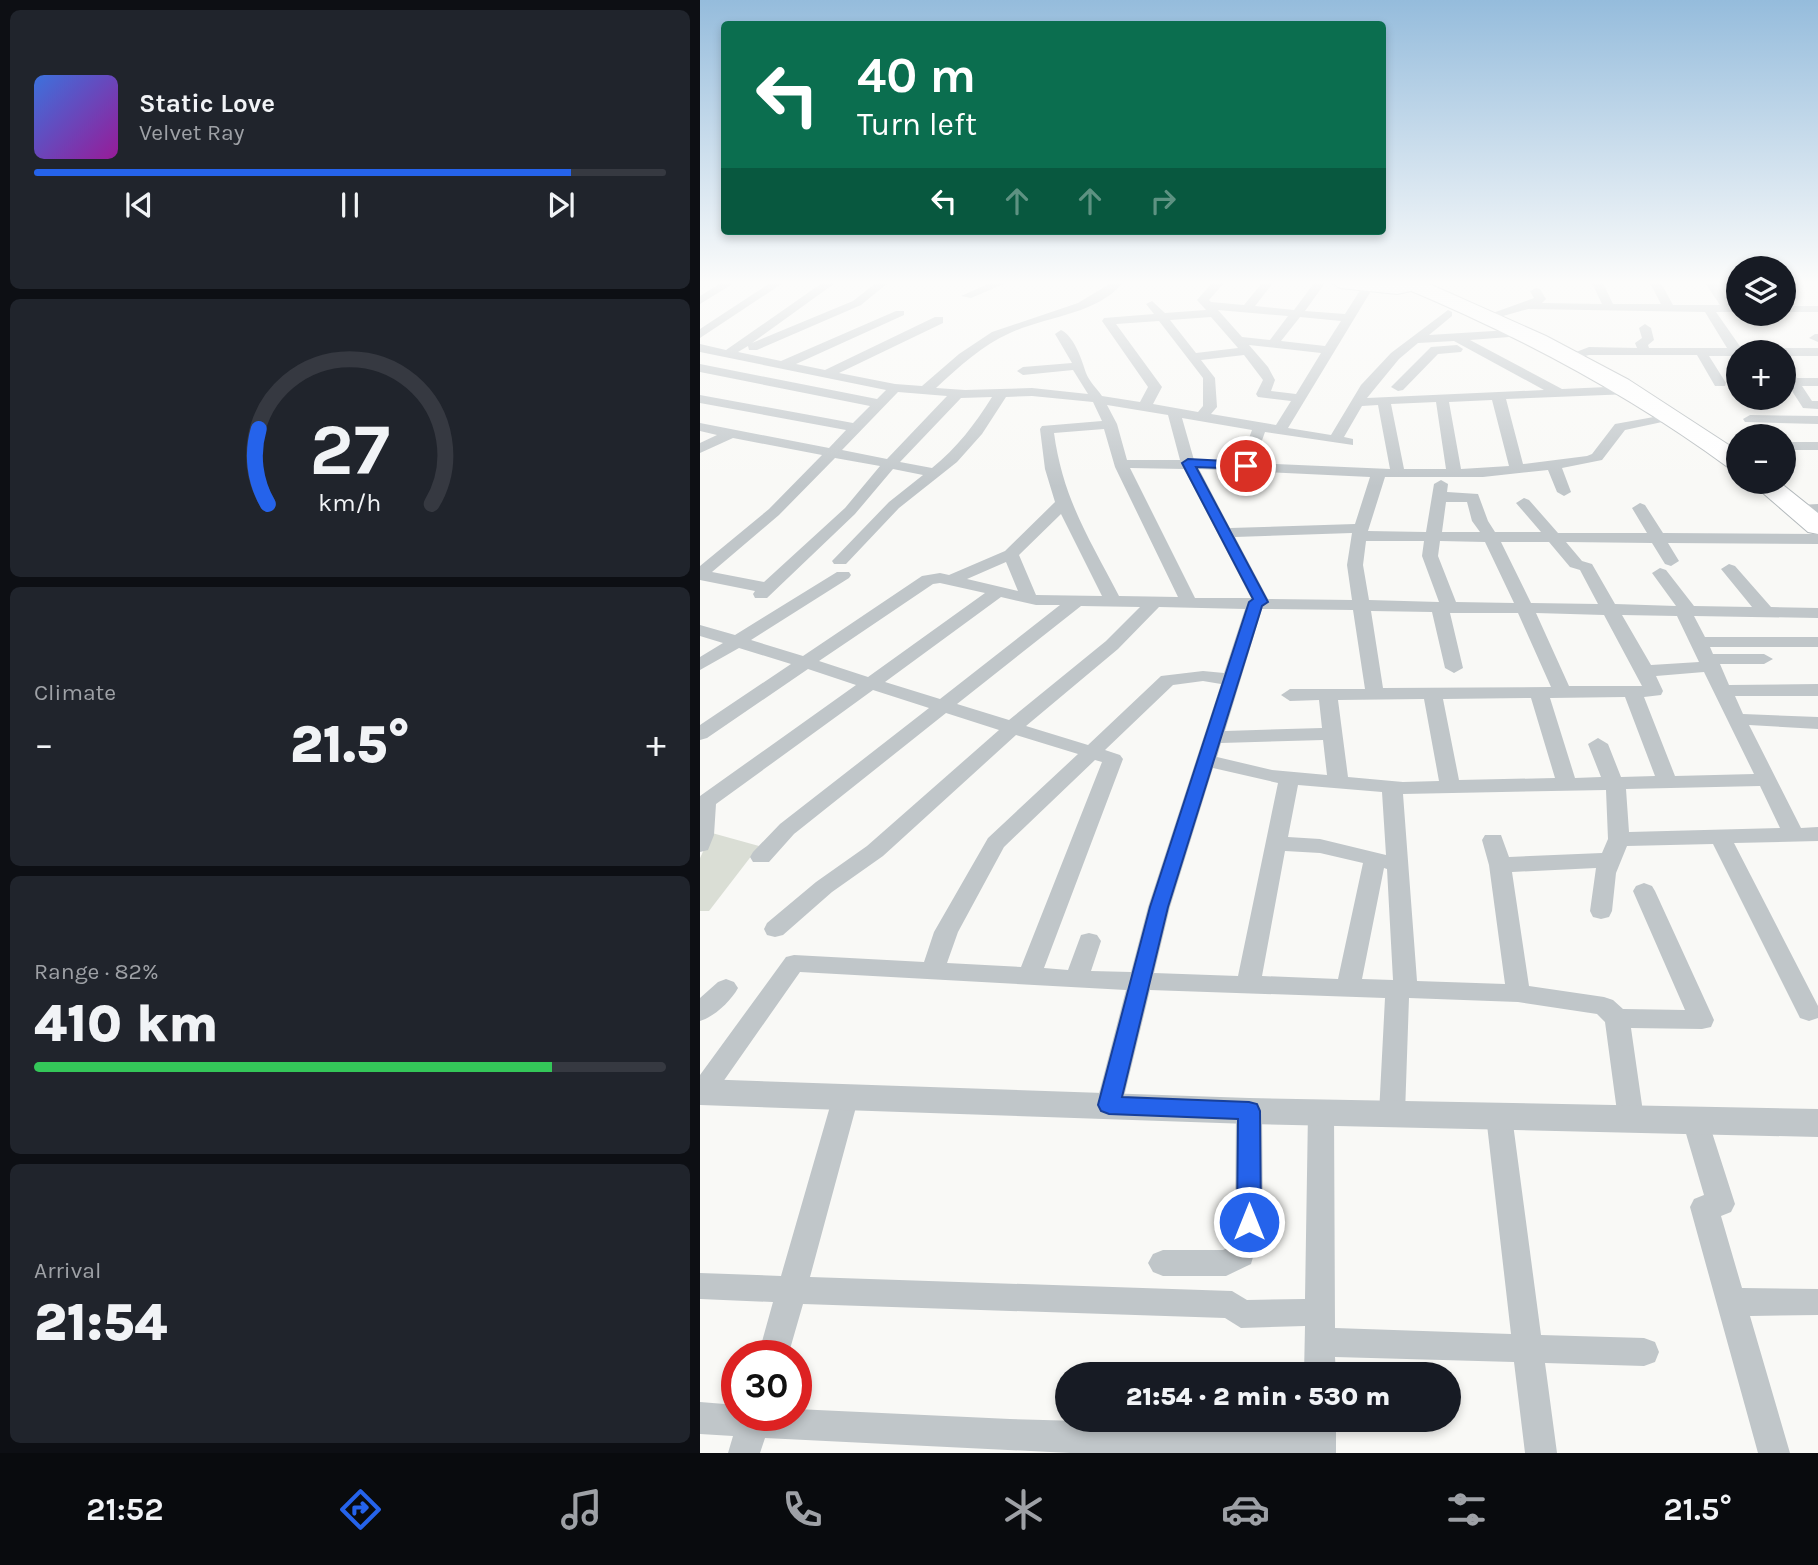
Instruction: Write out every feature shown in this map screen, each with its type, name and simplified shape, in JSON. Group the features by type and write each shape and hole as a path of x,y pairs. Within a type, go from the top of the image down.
{"highway":[{"path":"1560,351 1609,374 1671,416 1726,448"},
{"path":"1571,351 1726,447"},
{"path":"1783,494 1813,513"},
{"path":"1791,494 1813,513"}],"street":[{"path":"715,351 895,388 958,393 1032,392 1098,399 1280,430 1379,472 1448,473 1590,460 1597,457 1620,427 1671,416"},
{"path":"731,354 735,351"},
{"path":"731,354 739,351"},
{"path":"783,365 815,351"},
{"path":"827,374 875,351"},
{"path":"925,391 974,351"},
{"path":"1074,351 1080,374 1098,399 1110,424 1121,464 1189,603"},
{"path":"1129,351 1155,387 1145,407"},
{"path":"1188,351 1210,383 1210,407 1202,416"},
{"path":"1193,357 1248,351 1269,380 1263,394 1300,398"},
{"path":"1280,430 1328,351"},
{"path":"1121,464 1246,466 1325,449 1357,402 1401,351"},
{"path":"1398,387 1435,351"},
{"path":"1481,351 1559,393"},
{"path":"1577,354 1589,351 1726,352"},
{"path":"1701,352 1720,383"},
{"path":"1796,352 1818,352"},
{"path":"1017,356 1032,392"},
{"path":"1023,371 1079,366"},
{"path":"700,368 880,404"},
{"path":"702,399 746,377"},
{"path":"1796,382 1818,382"},
{"path":"1450,383 1448,473 1439,497 1430,556 1445,608 1454,668"},
{"path":"1796,387 1808,405 1818,405"},
{"path":"700,574 774,512 895,388"},
{"path":"1357,402 1630,390"},
{"path":"700,665 738,642 841,568 894,505 937,474 977,431 1003,391"},
{"path":"700,574 764,591 850,511 889,465 958,393"},
{"path":"1498,396 1517,468"},
{"path":"702,399 856,428"},
{"path":"1384,401 1398,473"},
{"path":"1109,1105 1139,981 1183,828 1259,602 1188,463 1174,413"},
{"path":"1750,419 1818,420"},
{"path":"1110,424 1047,429 1052,469 1063,503 1113,601"},
{"path":"700,427 937,474"},
{"path":"1246,466 1260,427"},
{"path":"700,449 731,433"},
{"path":"1796,446 1818,446"},
{"path":"1553,464 1564,492"},
{"path":"1375,694 1355,565 1361,532 1379,472"},
{"path":"1439,497 1473,497 1480,521 1490,536 1562,692"},
{"path":"953,580 1011,554 1063,503"},
{"path":"1290,695 1654,691 1586,567 1576,564 1524,503"},
{"path":"1640,508 1656,537 1665,567 1706,656 1794,835"},
{"path":"1225,533 1361,532 1433,536 1818,539"},
{"path":"1011,554 1030,598"},
{"path":"1729,569 1766,612"},
{"path":"700,734 928,580 953,580 1030,598 1154,603 1259,602 1445,608 1818,613"},
{"path":"700,845 703,839 703,811 707,802 999,591"},
{"path":"761,856 787,829 1078,600"},
{"path":"775,929 824,887 875,850 1014,726 1112,645 1154,603"},
{"path":"700,630 874,682 1113,759 1029,977"},
{"path":"1645,671 1756,642 1818,642"},
{"path":"1756,642 1784,691"},
{"path":"1706,656 1764,659"},
{"path":"932,972 946,932 996,843 1168,680 1203,676 1232,680"},
{"path":"1724,691 1818,690"},
{"path":"1632,691 1667,782"},
{"path":"1539,692 1567,785"},
{"path":"1432,693 1450,787"},
{"path":"1328,695 1338,781"},
{"path":"1737,719 1818,723"},
{"path":"1214,737 1333,734"},
{"path":"1598,744 1617,793 1619,839 1605,873 1601,911"},
{"path":"1207,761 1289,778 1392,787 1766,780"},
{"path":"1248,986 1289,778"},
{"path":"1392,787 1399,864 1401,990 1392,1114"},
{"path":"1619,839 1818,834"},
{"path":"1720,836 1809,1012"},
{"path":"1493,839 1500,865 1518,993"},
{"path":"1276,843 1320,846 1399,864"},
{"path":"1348,989 1375,859"},
{"path":"1500,865 1609,860"},
{"path":"1617,1018 1702,1020 1644,891"},
{"path":"1077,979 1089,941"},
{"path":"701,1092 794,964 1248,986 1518,993 1604,1006 1617,1018 1631,1119"},
{"path":"700,1012 726,988"},
{"path":"701,1092 1249,1111 1818,1123"},
{"path":"778,1340 846,1096"},
{"path":"1163,1263 1226,1263 1241,1255 1249,1222 1249,1111"},
{"path":"1320,1362 1321,1112"},
{"path":"1499,1116 1541,1453"},
{"path":"1695,1120 1721,1204 1704,1207 1774,1453"},
{"path":"700,1286 1232,1305 1241,1314 1320,1327 1527,1349 1644,1352"},
{"path":"1731,1302 1817,1302"},
{"path":"700,1418 721,1418"},
{"path":"812,1423 1018,1437 1320,1438"},
{"path":"744,1453 751,1431"}],"shaded area":[{"path":"712,833 759,846 709,911 700,911 700,858"}],"route":[{"path":"1246,466 1188,463 1261,602 1256,602 1207,761 1187,814 1139,981 1109,1105 1249,1111 1249,1222"}]}
